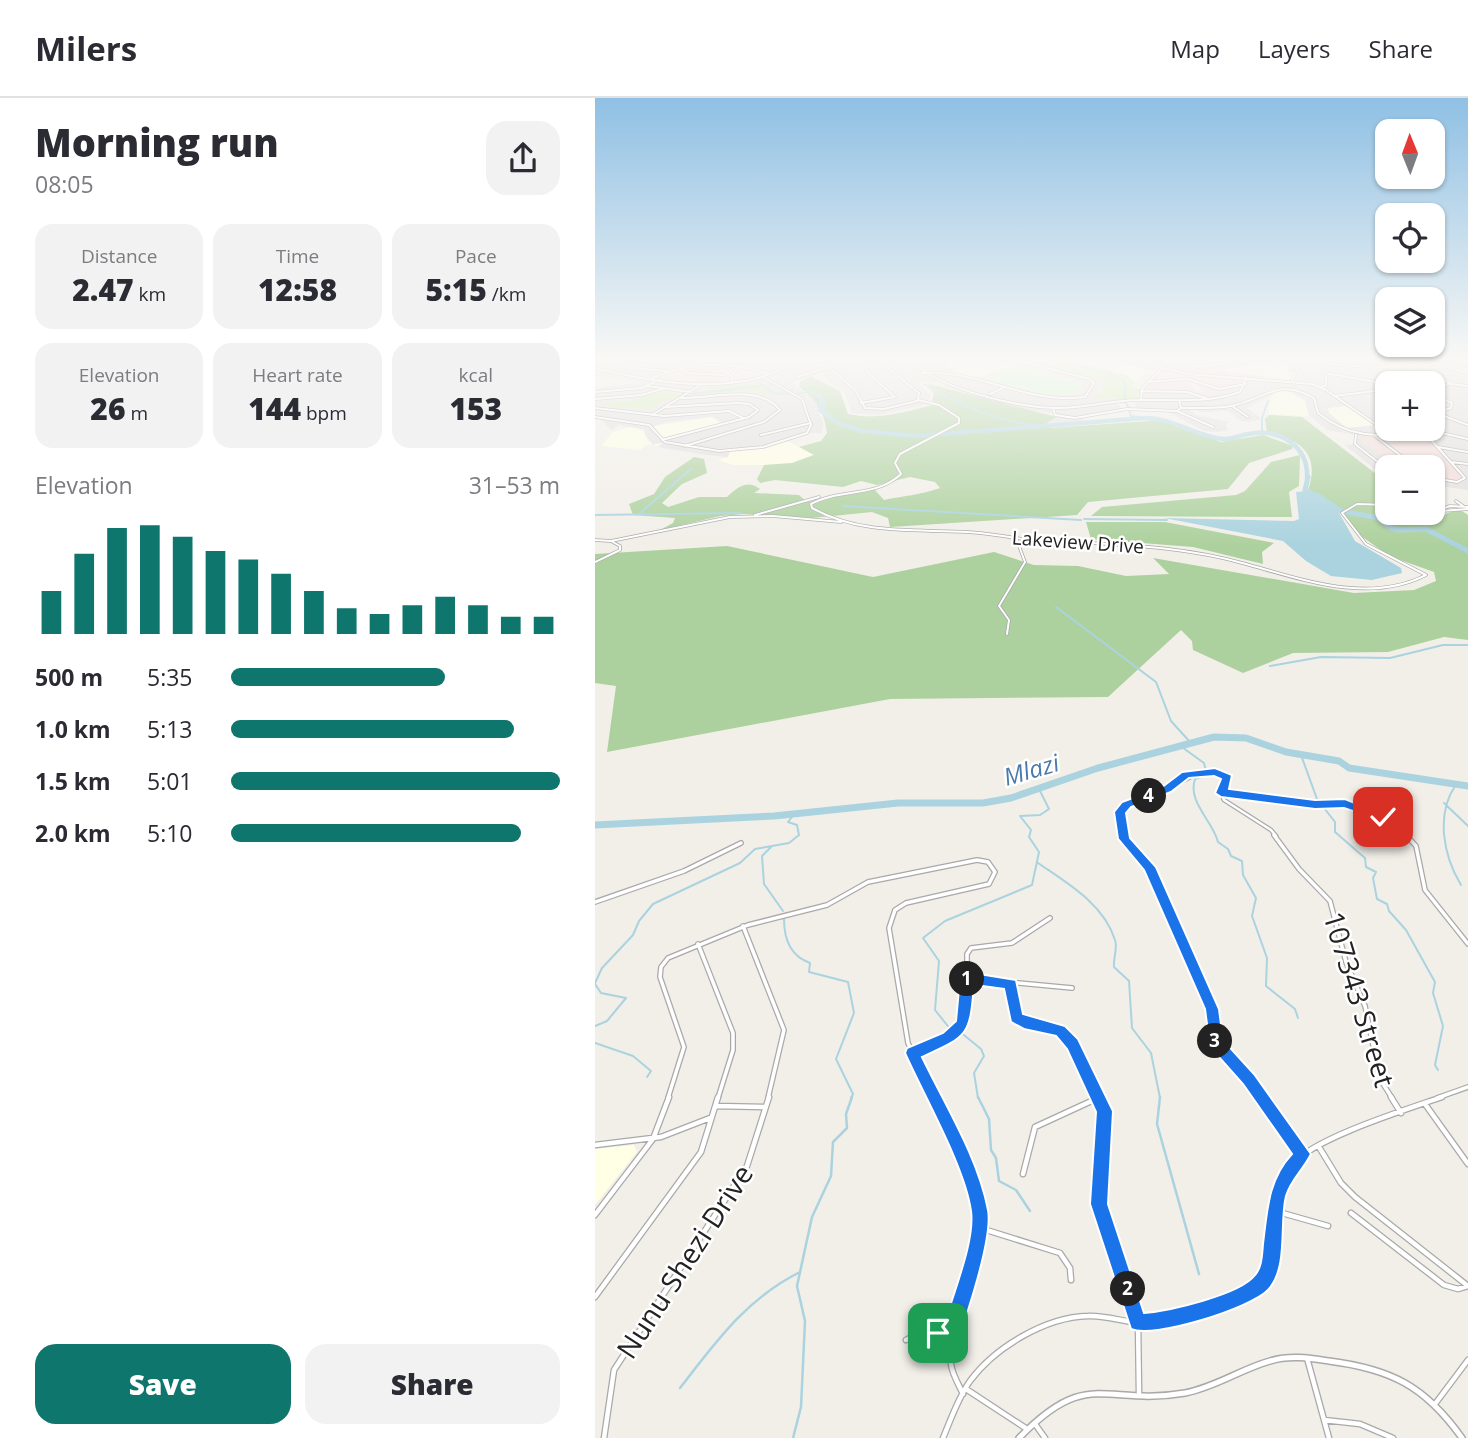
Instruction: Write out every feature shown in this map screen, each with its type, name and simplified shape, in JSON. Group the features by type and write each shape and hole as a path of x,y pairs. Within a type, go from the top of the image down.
{"street":[{"path":"620,421 651,425 662,440 719,451 755,449 805,434 811,429 811,423 761,435"},
{"path":"662,440 734,421"},
{"path":"685,446 766,421"},
{"path":"595,540 611,541 709,520 748,516 825,496 861,491 893,481 901,474 895,463 900,454 946,432 959,423 958,421"},
{"path":"1198,421 1213,427"},
{"path":"1326,421 1335,428 1356,435 1374,434 1400,455"},
{"path":"1450,421 1468,425"},
{"path":"1445,434 1468,439"},
{"path":"1356,435 1355,444 1375,460"},
{"path":"1431,441 1465,480 1445,480"},
{"path":"1438,447 1468,452"},
{"path":"1451,462 1468,464"},
{"name":"Lakeview Drive","path":"825,496 811,504 812,508 844,523 877,530 967,532 1198,551 1331,586 1391,587 1425,576 1421,570 1369,548 1353,532 1344,511 1366,503 1375,504"},
{"path":"1456,501 1468,508"},
{"path":"1445,507 1463,506"},
{"path":"1445,512 1468,508"},
{"path":"748,516 844,523"},
{"path":"1007,634 1009,620 1003,614 1000,602 1025,562 1016,538"},
{"path":"595,562 620,550 620,546 611,541"},
{"name":"107343 Street","path":"1302,1154 1248,1079 1216,1042 1212,1009 1193,965 1149,867 1125,839 1119,821 1120,812 1127,804 1166,789 1189,774 1224,774 1228,779 1221,793 1227,802 1271,830 1299,869 1330,901 1346,961 1365,1006 1380,1079 1401,1113"},
{"path":"1221,793 1315,805 1345,804 1396,824 1416,846 1423,886 1468,944"},
{"path":"595,902 684,871 741,843"},
{"path":"595,1215 653,1139 685,1053 660,978 661,967 673,954 743,926 827,905 877,879 977,860 990,863 995,876 989,884 906,903 890,917 889,936 912,1053 971,1178 979,1206 980,1228 951,1334 949,1357 964,1392 1027,1429"},
{"path":"912,1053 949,1037 963,1023 967,954 971,948 1003,945 1021,939 1050,918"},
{"name":"Nunu Shezi Drive","path":"604,1438 614,1370 747,1166 766,1108 784,1030 743,926"},
{"path":"595,1297 694,1164 716,1106 734,1041 698,944"},
{"path":"967,978 1072,988"},
{"path":"1010,984 1016,1017 1024,1023 1053,1028 1065,1034 1106,1118 1098,1181 1099,1204 1138,1323 1139,1393"},
{"path":"943,1438 964,1392 989,1362 1056,1321 1091,1316 1138,1323 1173,1320 1232,1299 1261,1284 1270,1265 1275,1211 1285,1176 1302,1154 1468,1087"},
{"path":"1023,1174 1035,1127 1098,1098"},
{"path":"1425,1104 1468,1164"},
{"path":"716,1106 766,1108"},
{"path":"595,1145 653,1139 712,1118"},
{"path":"1318,1147 1341,1183 1355,1197 1468,1286"},
{"path":"1275,1211 1328,1226"},
{"path":"1351,1213 1444,1285 1458,1289 1468,1286"},
{"path":"980,1228 1051,1249 1065,1260 1071,1271 1071,1280"},
{"path":"907,1340 919,1334 951,1334"},
{"path":"1307,1358 1329,1438"},
{"path":"1019,1438 1049,1409 1083,1392 1100,1390 1171,1395 1190,1392 1272,1361 1307,1358 1385,1370 1419,1389 1435,1404 1462,1438"},
{"path":"1435,1404 1468,1360"},
{"path":"1324,1420 1347,1420 1370,1426 1393,1438"},
{"path":"1034,1422 1045,1438"}],"shaded area":[{"path":"602,421 679,421 654,427 662,440 704,421 822,421 823,423 822,433 808,433 763,447 731,451 728,457 662,448 658,446 662,442 653,445 641,429 619,425 612,430"},
{"path":"689,421 718,421 723,424 664,439 654,426"},
{"path":"1052,421 1083,421 1083,424 1047,424"},
{"path":"1184,421 1229,422 1225,424 1228,430 1204,431"},
{"path":"1315,421 1375,421 1375,434 1357,436 1381,455 1375,455 1375,469 1345,445 1354,444 1356,435 1327,430"},
{"path":"1338,421 1369,421 1375,425 1347,428"},
{"path":"1445,421 1468,421 1468,490 1445,487 1445,480 1457,482 1445,462 1445,455 1441,455 1432,441 1445,441"},
{"path":"630,427 644,430 646,438 653,445 664,443 657,446 648,444 640,450 601,446 613,432"},
{"path":"1375,433 1375,441 1431,441 1443,455 1381,455 1356,435"},
{"path":"787,441 815,454 792,463 764,465 734,465 718,460 728,457 730,451"},
{"path":"1445,457 1465,480 1445,480"},
{"path":"634,1145 637,1152 595,1205 595,1149"}],"green space":[{"path":"825,421 1051,421 1047,423 1050,428 1165,421 1221,442 1263,435 1293,446 1292,449 1249,463 1228,489 1088,502 1077,515 890,527 888,518 872,512 812,518 744,514 721,516 660,530 673,523 675,518 633,515 629,504 654,494 665,477 694,457 704,459 707,473 682,484 662,503 668,507 699,497 727,497 746,485 760,489 754,493 799,495 807,502 874,489 884,500 940,488 935,482 910,477 877,485 861,481 843,487 775,480 760,483 757,479 764,465 792,463 814,455 799,447 821,441 827,433"},
{"path":"1265,421 1307,421 1375,473 1375,525 1445,525 1445,514 1459,509 1468,515 1468,640 1444,637 1388,652 1293,653 1243,673 1193,650 1192,641 1181,630 1108,697 890,699 607,752 616,686 595,683 595,554 727,546 873,577 994,552 1034,565 1078,566 1126,576 1169,574 1153,558 1354,593 1414,590 1436,581 1434,572 1389,556 1357,533 1339,508 1308,490 1312,466 1309,457 1297,444 1267,433"},
{"path":"1300,455 1299,486 1289,492 1292,517 1091,516 1102,507 1236,495 1245,491 1271,462"},
{"path":"1086,522 1165,522 1274,543 1262,552 1263,564 1193,547 1091,539"}],"water":[{"path":"1306,491 1338,511 1355,541 1401,568 1402,573 1372,580 1331,576 1306,561 1283,541 1164,518 1294,521 1299,519 1296,492"}],"waterway":[{"path":"835,421 862,431 917,436 1112,421"},
{"path":"1011,421 1033,425"},
{"path":"1163,421 1223,439 1260,433 1282,437 1298,449 1303,457 1307,479"},
{"path":"1262,421 1262,433"},
{"path":"639,514 691,469"},
{"path":"1308,477 1305,490 1315,495"},
{"path":"1317,495 1341,511 1378,518 1391,528 1400,530 1426,529 1468,551"},
{"path":"843,506 1081,520"},
{"path":"595,515 740,513"},
{"path":"1084,519 1167,520"},
{"path":"1056,607 1156,682 1171,721 1190,742"},
{"path":"1270,666 1321,657 1390,658 1443,645 1468,645"},
{"name":"Mlazi","path":"595,825 774,816 898,803 983,803 1011,798 1098,768 1214,737 1246,738 1286,752 1339,761 1349,768 1468,786"},
{"path":"1179,745 1204,763 1206,771"},
{"path":"1301,755 1317,799 1335,822 1335,832 1365,858 1366,867 1376,872 1373,878 1377,899 1387,904 1389,911 1406,930 1435,982 1433,993 1443,1026 1435,1065 1438,1070"},
{"path":"1211,774 1195,779 1193,787 1197,804 1218,842 1228,849 1231,856 1242,861 1243,875 1256,898 1252,916 1267,958 1266,986 1295,1009 1298,1018"},
{"path":"1446,805 1455,786"},
{"path":"951,1030 935,1010 939,961 923,938 945,921 1032,885 1039,852 1029,837 1031,830 1020,816 1040,815 1049,809 1039,789"},
{"path":"1446,805 1468,826"},
{"path":"1446,805 1444,822 1446,848 1461,885"},
{"path":"595,983 602,968 633,935 639,921 653,904 740,863 755,849 789,843 799,835 797,825 788,822 795,813"},
{"path":"771,847 762,856 764,884 783,911"},
{"path":"1038,863 1083,896 1110,927 1116,943 1114,967 1129,981 1132,1028 1151,1053 1160,1098"},
{"path":"784,919 789,946 797,956 810,963 809,972 848,982 854,1013 836,1059 853,1094 851,1098"},
{"path":"595,984 601,993 626,998 607,1021 595,1026"},
{"path":"959,1031 981,1049 984,1056 974,1073 978,1098"},
{"path":"595,1043 633,1056 651,1071 647,1077"},
{"path":"793,1438 801,1407 805,1321 797,1286 812,1217 831,1176 833,1142 847,1128 846,1114 852,1097"},
{"path":"978,1097 989,1119 991,1150 996,1158 999,1181 1016,1190 1030,1211"},
{"path":"1160,1098 1157,1124 1199,1274"},
{"path":"680,1388 748,1308 800,1272"}],"route":[{"path":"938,1333 951,1334 980,1228 980,1212 971,1178 912,1053 949,1037 958,1030 965,1020 967,978 1010,984 1013,1009 1019,1020 1060,1030 1072,1044 1106,1118 1097,1194 1138,1323 1173,1320 1232,1299 1261,1284 1270,1265 1277,1196 1288,1170 1302,1154 1248,1079 1216,1042 1213,1035 1212,1009 1159,886 1149,867 1125,839 1119,821 1120,812 1127,804 1173,786 1187,775 1215,772 1228,777 1221,793 1315,805 1339,803 1383,817"}]}
